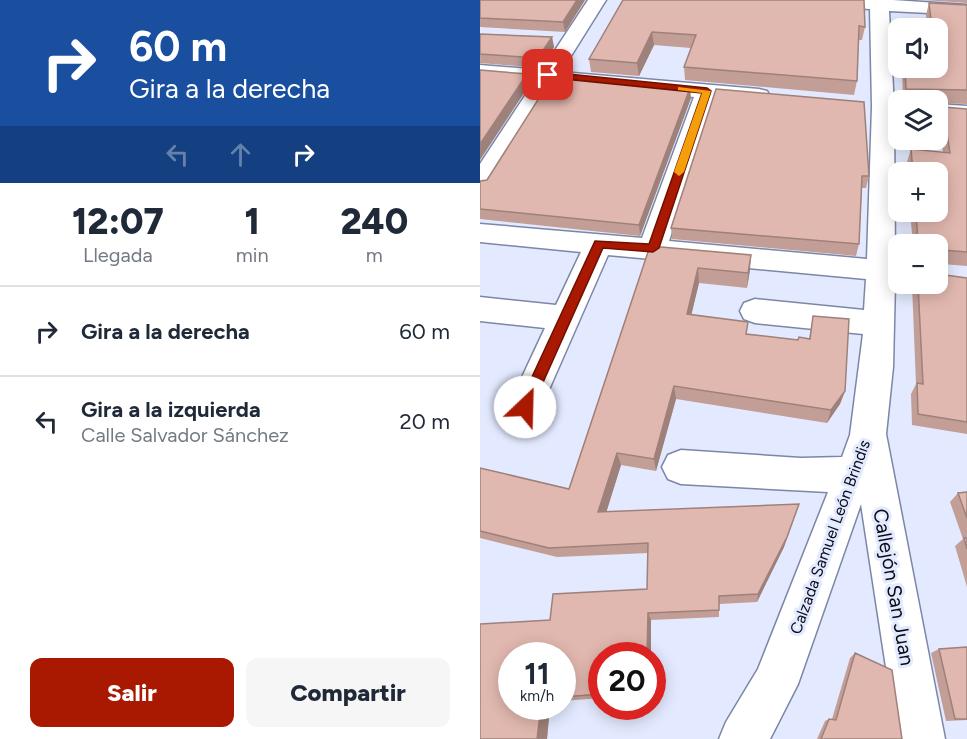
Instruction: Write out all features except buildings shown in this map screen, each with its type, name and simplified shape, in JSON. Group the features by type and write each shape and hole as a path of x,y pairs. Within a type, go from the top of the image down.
{"street":[{"path":"480,183 597,0"},
{"path":"805,0 879,2 967,10"},
{"name":"Calzada Samuel León Brindis","path":"879,2 880,106 888,238"},
{"path":"548,39 571,40"},
{"path":"480,71 548,75 777,97"},
{"path":"653,248 707,91"},
{"path":"948,112 967,113"},
{"path":"480,233 888,271"},
{"path":"525,407 599,243"},
{"name":"Calzada Samuel León Brindis","path":"743,739 775,684 868,435 877,367 879,324 888,281"},
{"path":"480,309 566,318"},
{"path":"755,310 879,324"},
{"name":"Callejón San Juan","path":"868,435 921,739"},
{"path":"681,467 801,475 853,474"}],"slow traffic":[{"path":"679,172 707,91 681,88"}],"route":[{"path":"525,407 599,243 653,248 707,91 548,75"}]}
